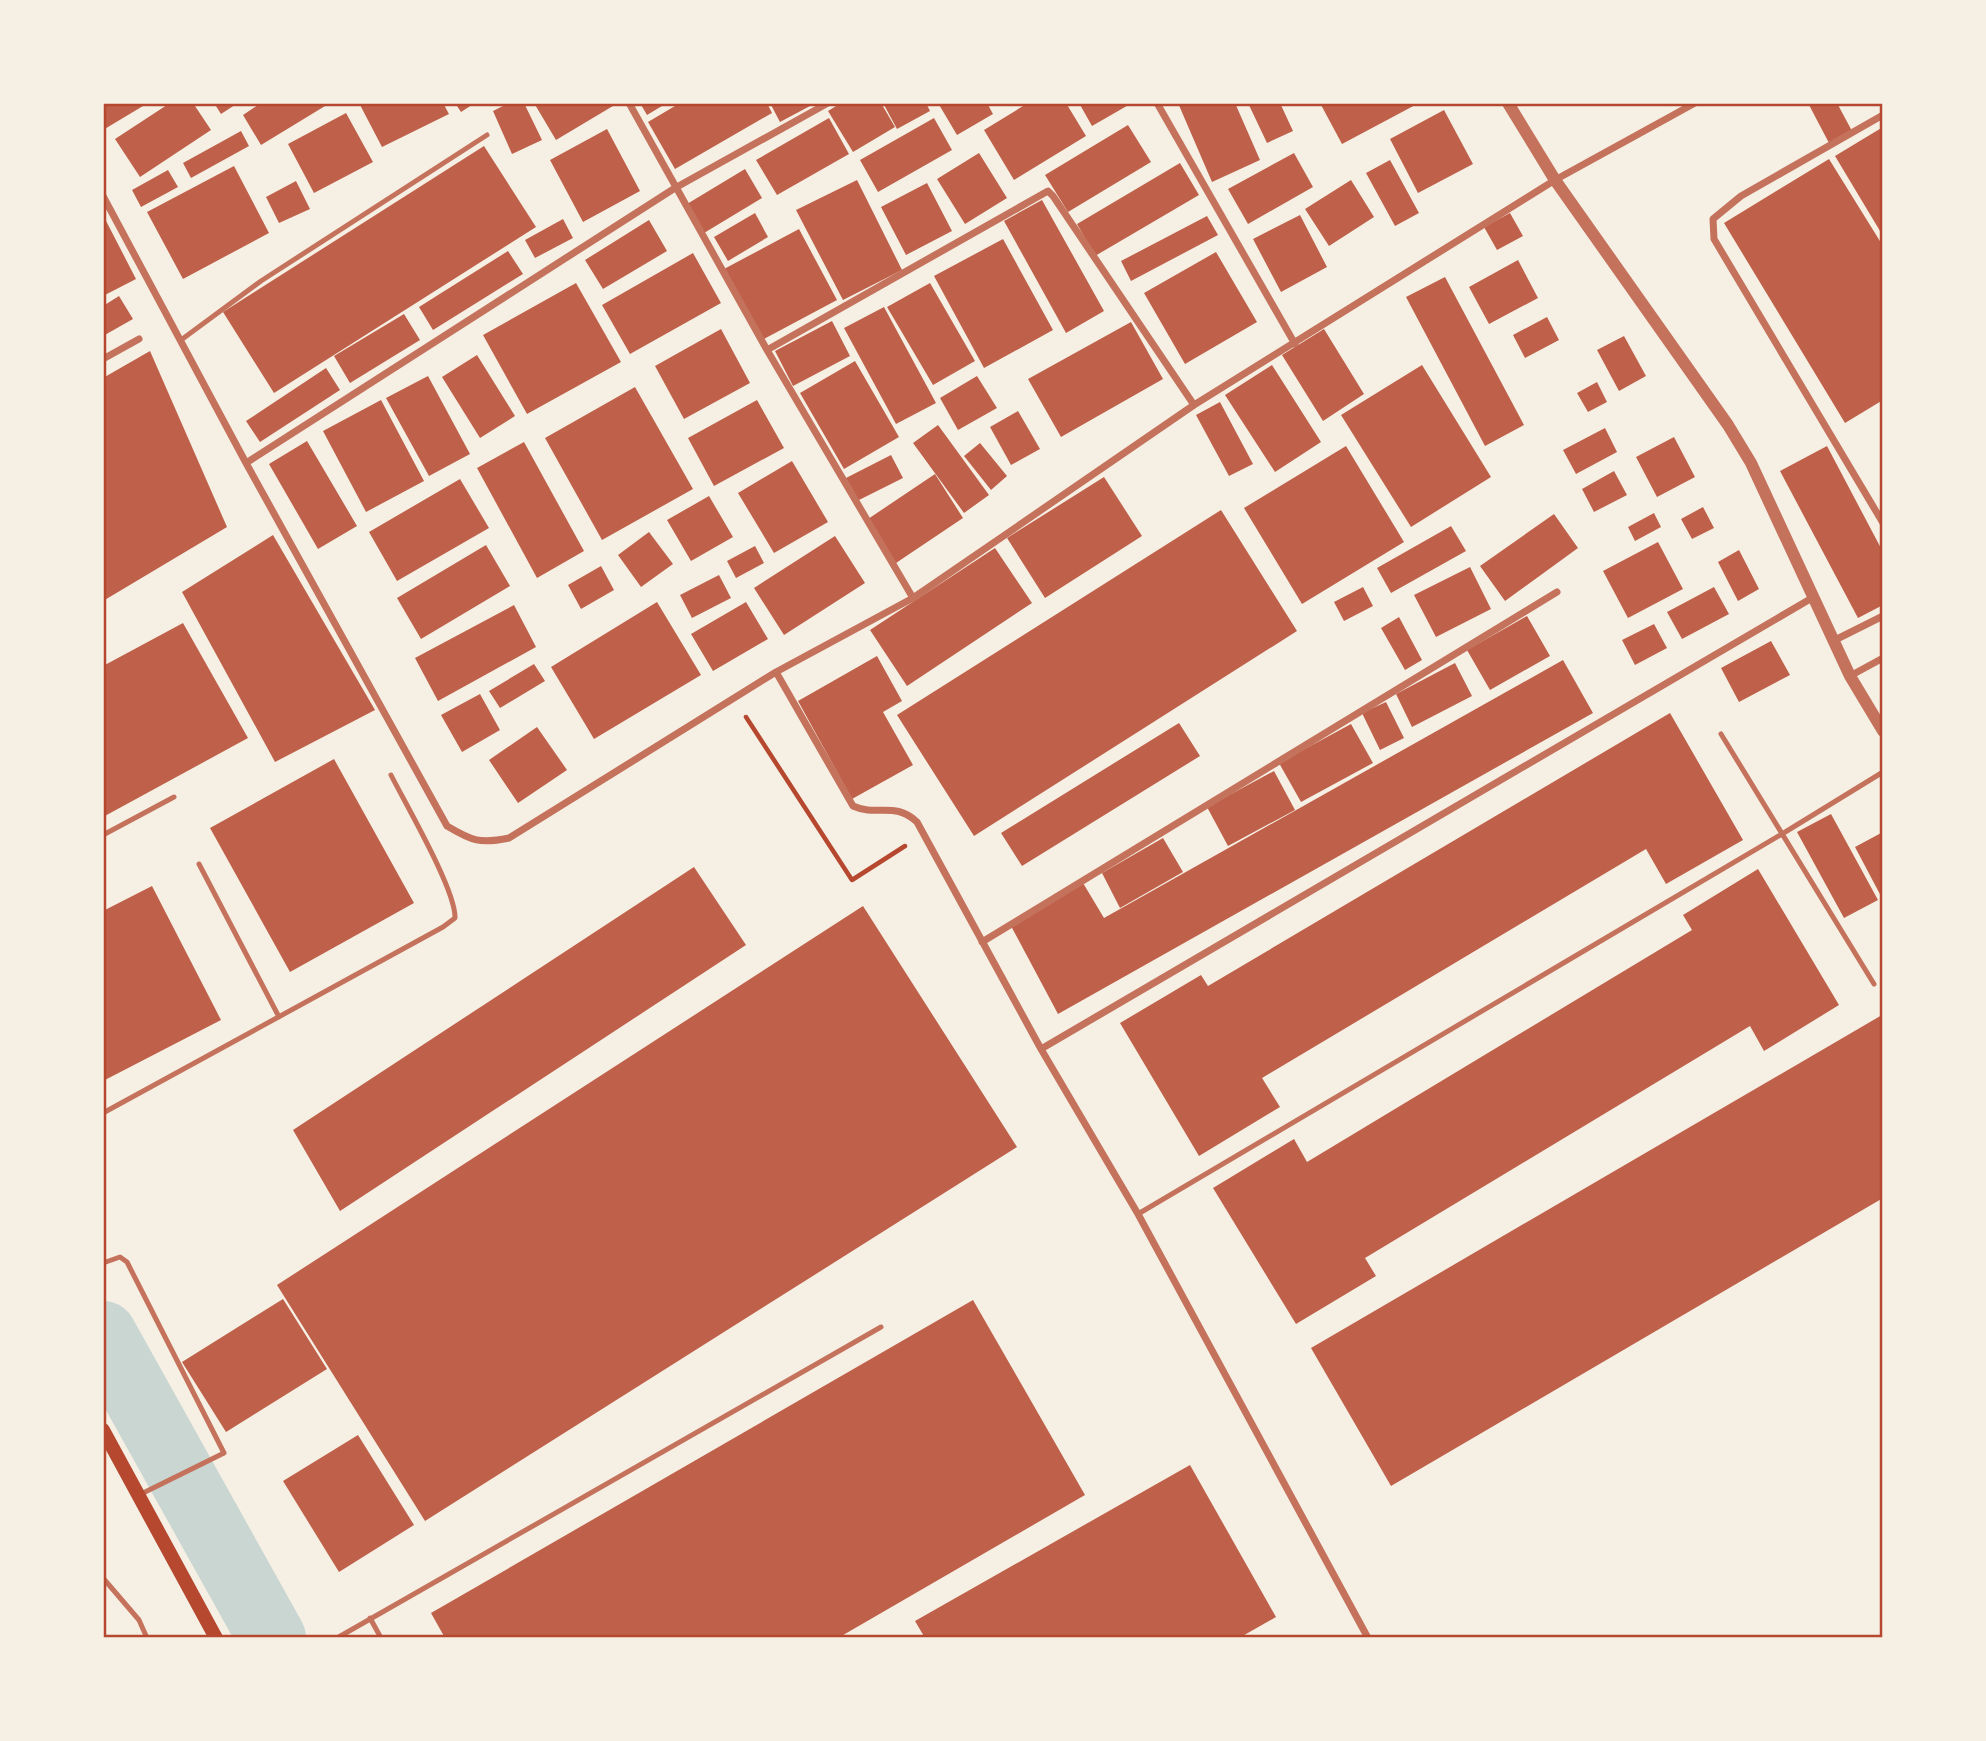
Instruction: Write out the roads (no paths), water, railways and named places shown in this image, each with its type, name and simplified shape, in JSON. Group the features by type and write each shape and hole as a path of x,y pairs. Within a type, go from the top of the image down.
{"main road":[{"path":"103,1430 216,1638"}],"street":[{"path":"629,103 767,350 913,598"},
{"path":"246,463 675,188 828,103"},
{"path":"1157,103 1295,344"},
{"path":"1508,103 1555,180 1728,425 1751,463 1850,676 1883,731"},
{"path":"103,196 246,463 447,826 468,839 487,843 509,838 776,672 913,598 1194,405 1555,180 1695,103"},
{"path":"1883,115 1741,196 1713,219 1714,239 1883,523"},
{"path":"767,350 1048,191 1194,405"},
{"path":"103,359 139,339"},
{"path":"982,942 1557,592"},
{"path":"1041,1049 1812,598"},
{"path":"1833,641 1883,616"},
{"path":"1850,676 1883,658"},
{"path":"776,672 853,806 863,810 897,810 908,814 917,822 1041,1049 1138,1214 1368,1638"}],"lane":[{"path":"181,340 261,281 487,135"},
{"path":"1721,734 1874,984"},
{"path":"1138,1214 1782,835 1883,772"},
{"path":"103,1113 455,918 455,909 443,880 391,775"},
{"path":"103,835 174,797"},
{"path":"199,864 279,1017"},
{"path":"103,1262 120,1257 127,1262 224,1453 139,1495"},
{"path":"337,1638 881,1327"},
{"path":"103,1578 139,1620 147,1638"},
{"path":"370,1618 381,1638"}],"waterway":[{"path":"103,1335 272,1638"}]}
